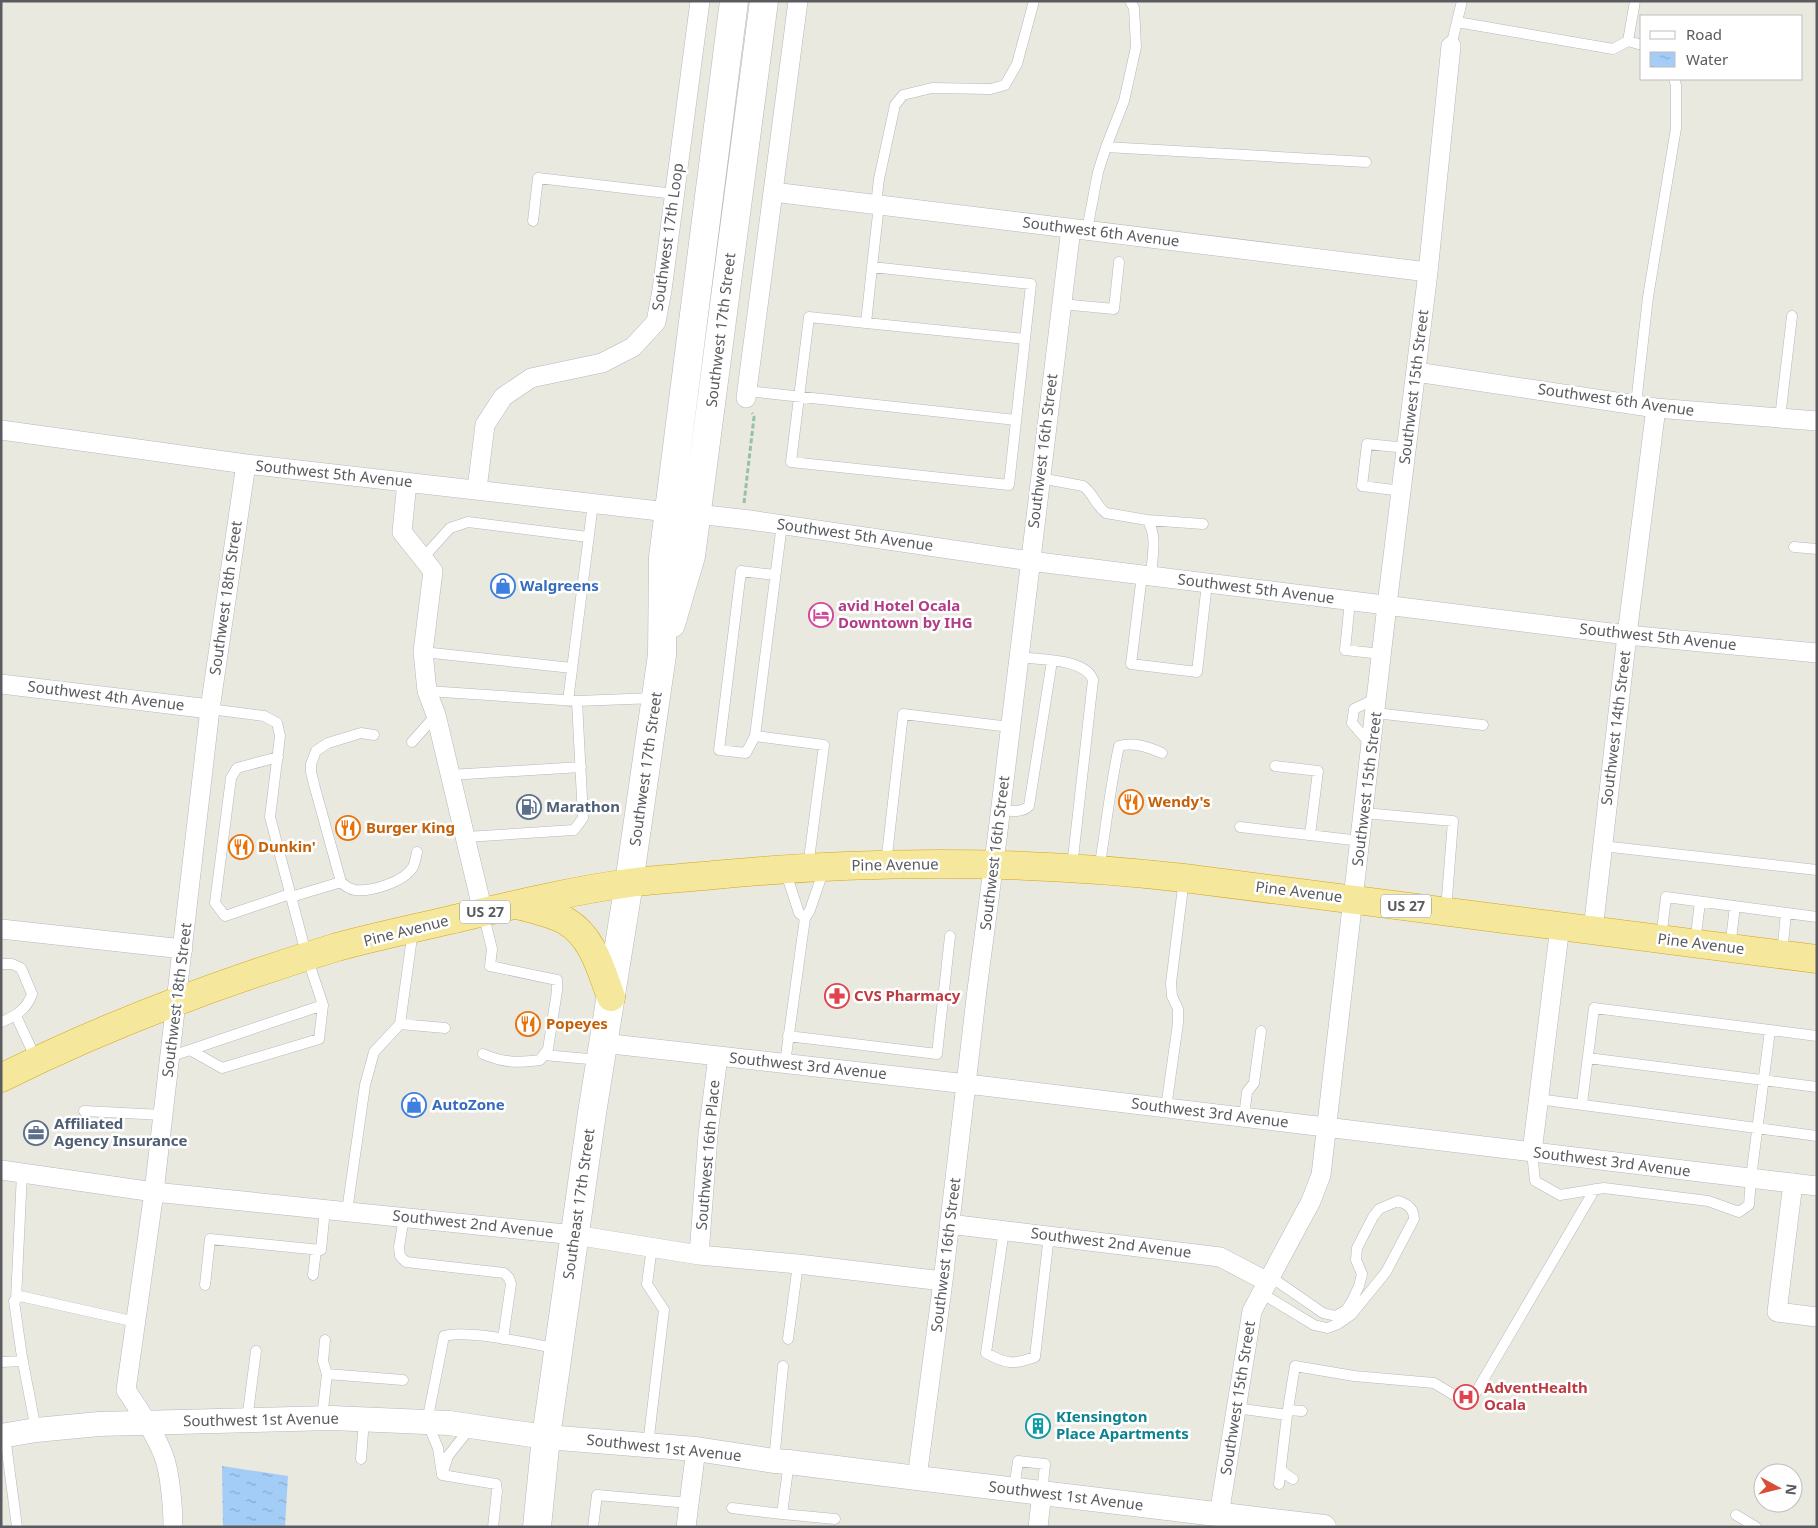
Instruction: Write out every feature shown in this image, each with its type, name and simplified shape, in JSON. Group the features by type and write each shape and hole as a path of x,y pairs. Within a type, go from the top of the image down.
{"highway":[{"name":"Pine Avenue","path":"1,1078 36,1060 176,1002 339,947 517,904 630,883 806,867 886,864 994,865 1099,870 1184,878 1354,899 1817,959"},
{"path":"517,904 566,921 582,936 595,954 611,997"}],"main road":[{"name":"Southwest 17th Street","path":"630,883 662,654 663,557 668,512 734,1"},
{"name":"Southwest 17th Street","path":"662,654 691,556 764,1"},
{"name":"Southeast 17th Street","path":"537,1527 546,1437 575,1235 602,1051 630,883"}],"street":[{"name":"Southwest 17th Loop","path":"477,489 486,425 503,397 531,378 602,362 633,347 656,322 662,290 700,1"},
{"path":"747,395 798,1"},
{"name":"Southwest 15th Street","path":"1218,1521 1252,1311 1317,1189 1321,1175 1428,272 1451,46"},
{"name":"Southwest 6th Avenue","path":"773,192 1428,272"},
{"name":"Southwest 16th Street","path":"917,1478 944,1281 949,1224 1062,304 1079,229"},
{"name":"Southwest 6th Avenue","path":"1416,372 1656,408 1817,421"},
{"name":"Southwest 14th Street","path":"1593,930 1627,634 1656,408"},
{"name":"Southwest 5th Avenue","path":"1,430 246,464 668,512"},
{"name":"Southwest 18th Street","path":"173,1527 173,1505 164,1455 126,1390 154,1192 210,709 246,464"},
{"path":"408,482 402,532 433,571 423,652 427,691 436,716 483,912"},
{"name":"Southwest 5th Avenue","path":"697,514 782,524 1030,561 1146,576 1627,634 1817,654"},
{"name":"Southwest 4th Avenue","path":"1,684 210,709"},
{"path":"1532,1152 1560,926"},
{"path":"1,929 183,949"},
{"name":"Southwest 3rd Avenue","path":"602,1051 718,1056 785,1063 1817,1186"},
{"name":"Southwest 16th Place","path":"699,1255 708,1134 718,1056"},
{"name":"Southwest 2nd Avenue","path":"1,1170 154,1192 575,1235 699,1255 944,1281"},
{"path":"1793,1183 1777,1312 1817,1317"},
{"name":"Southwest 2nd Avenue","path":"949,1224 1220,1257 1267,1284"},
{"name":"Southwest 1st Avenue","path":"3,1436 36,1430 146,1422 322,1418 428,1422 546,1437 696,1449 1042,1493 1218,1521 1324,1527"},
{"path":"686,1527 696,1449"},
{"path":"1038,1527 1042,1493"}],"lane":[{"path":"866,323 879,179 895,105 903,95 932,88 991,89 1005,84 1017,64 1034,1"},
{"path":"1079,229 1106,147 1124,101 1136,47 1134,8 1130,1"},
{"path":"1451,46 1462,1"},
{"path":"1628,41 1635,1"},
{"path":"1457,22 1613,49 1628,41 1640,44"},
{"path":"1636,404 1648,297 1676,128 1674,80"},
{"path":"1106,147 1366,162"},
{"path":"533,221 538,178 675,194"},
{"path":"1062,304 1114,309 1119,262"},
{"path":"872,267 1031,284 1025,339 1016,420 1009,485 791,462 809,317 1025,339"},
{"path":"1780,418 1792,316"},
{"path":"747,395 798,396 1016,420"},
{"path":"1402,491 1362,486 1367,444 1407,448"},
{"path":"1040,478 1083,486 1106,513 1147,520 1203,524"},
{"path":"466,836 574,830 583,818 581,767 573,701 572,668 593,503"},
{"path":"1147,520 1152,526 1153,535 1131,664 1197,672 1207,583"},
{"path":"423,558 450,528 468,522 588,537"},
{"path":"775,575 741,570 719,750 746,753 755,736 782,524"},
{"path":"1794,547 1817,549"},
{"path":"1350,601 1344,650 1382,654"},
{"path":"423,652 572,668"},
{"path":"1019,658 1068,663 1084,668 1093,680 1072,868"},
{"path":"1000,810 1019,811 1029,806 1052,661"},
{"path":"427,691 573,701 656,698"},
{"path":"1376,705 1483,725"},
{"path":"190,1050 222,1068 319,1039 323,1005 307,957 270,817 280,736 277,724 264,716 210,709"},
{"path":"886,864 903,714 1010,727"},
{"path":"412,742 436,716"},
{"path":"374,735 361,733 328,743 316,751 311,764 313,780 341,882 352,890 360,890 373,889 401,880 414,866 417,852"},
{"path":"755,736 824,745 799,912 805,918"},
{"path":"1099,870 1108,814 1111,780 1118,746 1128,743 1162,753"},
{"path":"278,757 237,768 231,778 215,903 225,916 341,882"},
{"path":"1275,766 1318,771 1310,835"},
{"path":"450,775 581,767"},
{"path":"1364,814 1454,821 1446,911"},
{"path":"1240,827 1361,841"},
{"path":"1602,846 1817,870"},
{"path":"785,1063 805,918 810,910 806,867"},
{"path":"1166,1108 1178,1023 1178,1009 1172,996 1171,983 1184,878"},
{"path":"1661,939 1666,897 1817,918"},
{"path":"1695,943 1700,902"},
{"path":"1730,948 1735,906"},
{"path":"483,912 492,948 490,966 557,980 548,1050 540,1060 523,1062 498,1061 483,1054"},
{"path":"1782,954 1786,913"},
{"path":"347,1211 364,1085 374,1052 400,1024 413,929"},
{"path":"788,1036 937,1054 950,936"},
{"path":"1,964 12,964 22,968 32,994 29,1002 16,1016 1,1022"},
{"path":"169,1057 323,1005"},
{"path":"1582,1104 1594,1008 1817,1036"},
{"path":"16,1016 36,1060"},
{"path":"400,1024 445,1028"},
{"path":"1532,1152 1535,1181 1560,1195 1604,1188 1708,1201 1740,1212 1749,1205 1770,1030"},
{"path":"1244,1117 1247,1092 1254,1084 1261,1031"},
{"path":"544,1055 602,1051"},
{"path":"1588,1058 1817,1087"},
{"path":"1538,1099 1817,1136"},
{"path":"84,1111 163,1114"},
{"path":"22,1173 16,1300 14,1302 36,1430"},
{"path":"1279,1484 1296,1366 1354,1376 1434,1383 1469,1404 1596,1189"},
{"path":"1398,1201 1408,1204 1414,1212 1414,1219 1386,1272 1351,1315 1338,1324 1327,1328 1314,1325 1267,1284 1323,1313 1336,1316 1346,1310 1359,1286 1362,1274 1356,1260 1357,1248 1379,1209 1398,1201"},
{"path":"205,1286 210,1239 321,1250 325,1209"},
{"path":"404,1217 399,1248 400,1256 406,1262 504,1273 509,1278 511,1284 503,1339"},
{"path":"1004,1230 986,1353 1001,1362 1021,1362 1035,1357 1048,1235"},
{"path":"648,1445 664,1310 647,1284 652,1247"},
{"path":"313,1275 316,1250"},
{"path":"788,1339 798,1264"},
{"path":"16,1300 20,1296 136,1322"},
{"path":"442,1475 438,1448 428,1422 444,1336 453,1334 503,1339 559,1348"},
{"path":"322,1418 327,1374 323,1361 326,1340"},
{"path":"247,1420 256,1351"},
{"path":"1,1362 23,1361"},
{"path":"782,1514 783,1366"},
{"path":"327,1374 403,1380"},
{"path":"1456,1396 1456,1409"},
{"path":"1236,1408 1288,1412 1302,1411"},
{"path":"361,1459 364,1419"},
{"path":"442,1475 448,1456 471,1426"},
{"path":"3,1436 16,1527"},
{"path":"1281,1471 1293,1479"},
{"path":"442,1475 496,1484 493,1527"},
{"path":"593,1527 597,1495 689,1503"},
{"path":"732,1508 836,1520"},
{"path":"1736,1514 1756,1527"}],"path":[{"path":"742,519 754,417 747,395"}],"water":[{"path":"222,1466 288,1476 285,1527 223,1527"}],"place":[{"name":"Walgreens","path":"503,586"},
{"name":"avid Hotel Ocala Downtown by IHG","path":"821,615"},
{"name":"Wendy's","path":"1131,802"},
{"name":"Marathon","path":"529,807"},
{"name":"Burger King","path":"348,828"},
{"name":"Dunkin'","path":"241,847"},
{"name":"CVS Pharmacy","path":"837,996"},
{"name":"Popeyes","path":"528,1024"},
{"name":"AutoZone","path":"414,1105"},
{"name":"Affiliated Agency Insurance","path":"36,1133"},
{"name":"AdventHealth Ocala","path":"1466,1397"},
{"name":"KIensington Place Apartments","path":"1038,1426"}]}
